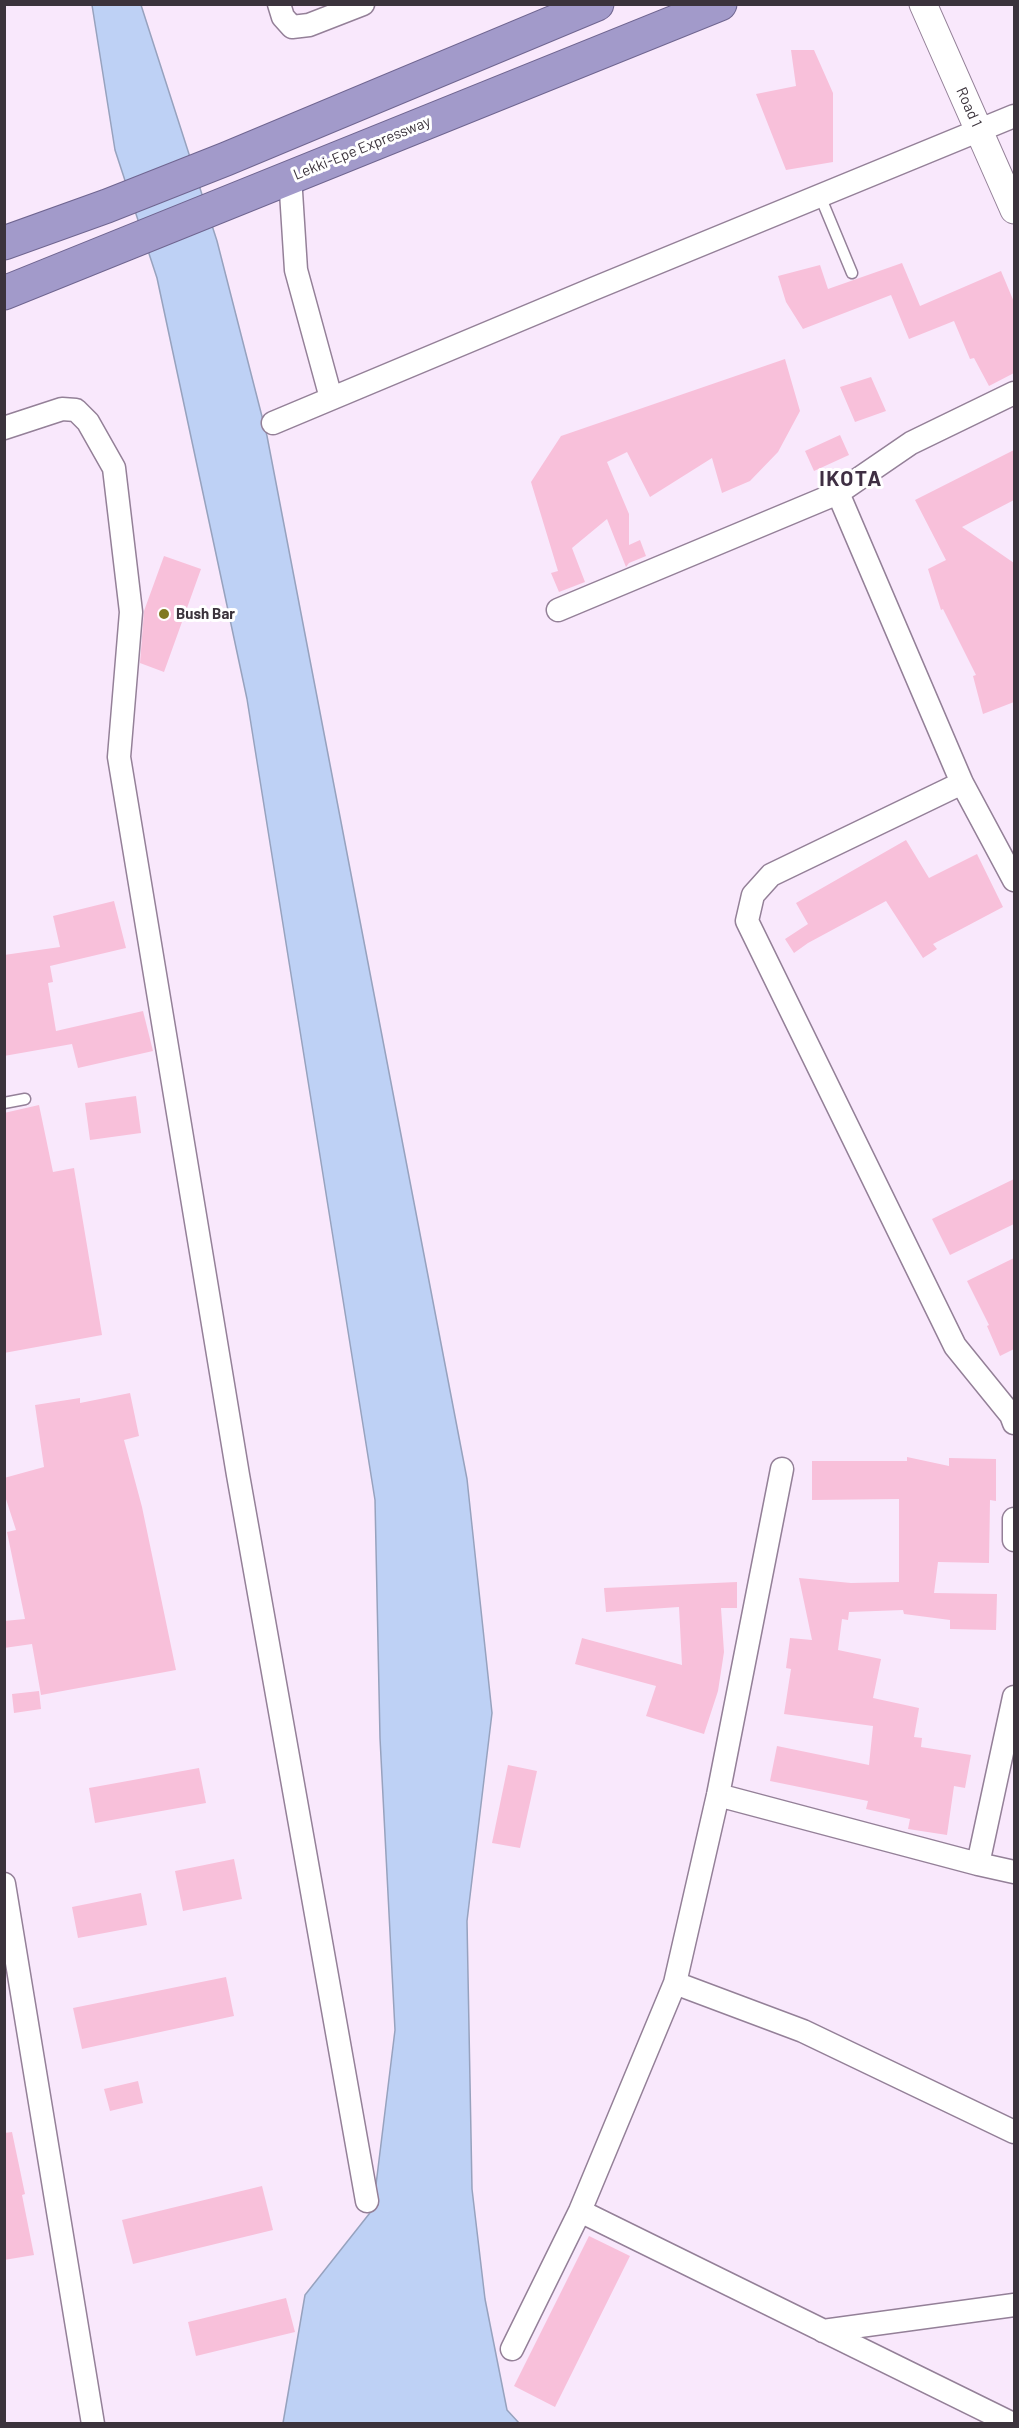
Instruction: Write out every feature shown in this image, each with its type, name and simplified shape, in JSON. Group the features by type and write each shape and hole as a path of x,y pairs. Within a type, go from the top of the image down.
{"highway":[{"path":"4,243 107,206 226,159 597,4"},
{"name":"Lekki-Epe Expressway","path":"4,294 231,200 720,4"}],"street":[{"path":"279,4 284,17 292,27 309,25 363,4"},
{"name":"Road 1","path":"923,4 1014,210"},
{"path":"273,423 1014,116"},
{"path":"291,177 296,270 331,398"},
{"path":"558,610 838,493 911,443 1014,393"},
{"path":"4,428 62,410 76,410 88,422 114,468 131,612 118,757 238,1475 367,2201"},
{"path":"838,493 962,783 1014,880"},
{"path":"962,783 771,875 753,895 747,921 955,1346 1011,1415 1014,1423"},
{"path":"512,2349 580,2211 675,1983 718,1795 782,1469"},
{"path":"1014,1519 1014,1540"},
{"path":"978,1864 1014,1697"},
{"path":"718,1795 1014,1872"},
{"path":"4,1884 93,2424"},
{"path":"675,1983 803,2031 1014,2132"},
{"path":"580,2211 1013,2424"},
{"path":"823,2331 1014,2305"}],"lane":[{"path":"820,196 852,273"},
{"path":"4,1103 25,1099"}],"water":[{"path":"92,5 141,5 217,241 267,436 467,1479 492,1713 467,1921 472,2189 485,2299 507,2410 519,2423 283,2423 305,2295 373,2209 395,2030 380,1738 375,1500 247,699 157,278 115,150"}],"building":[{"path":"791,50 814,50 833,93 833,162 786,170 756,94 796,86"},
{"path":"902,263 920,306 1001,271 1014,302 1014,373 989,386 974,358 970,359 954,321 909,339 891,295 803,329 786,302 778,276 820,265 828,289"},
{"path":"785,359 800,411 778,452 750,481 722,493 712,458 650,497 627,452 607,462 629,514 629,545 640,540 646,556 629,563 626,567 607,519 572,548 585,582 559,592 551,573 558,571 531,482 561,436"},
{"path":"871,377 886,411 855,422 840,387"},
{"path":"840,435 849,455 814,471 805,451"},
{"path":"1014,450 1014,500 962,527 1014,563 1014,702 983,714 973,676 976,675 943,609 941,610 928,569 946,560 915,500"},
{"name":"Bush Bar","path":"164,556 201,569 164,672 140,663 144,611"},
{"path":"906,840 929,878 977,854 1003,907 933,944 937,949 923,958 886,901 808,943 794,953 785,939 808,924 796,903"},
{"path":"114,901 126,948 50,966 53,982 48,983 56,1031 143,1011 153,1051 78,1068 72,1044 4,1056 4,955 60,947 53,916"},
{"path":"136,1096 141,1133 90,1140 85,1103"},
{"path":"39,1105 53,1172 74,1168 102,1335 4,1353 4,1113"},
{"path":"1014,1179 1014,1224 950,1255 932,1219"},
{"path":"1014,1258 1014,1349 1000,1356 987,1326 989,1325 967,1281"},
{"path":"130,1393 139,1436 124,1440 142,1507 176,1670 41,1695 32,1644 4,1648 4,1621 25,1619 7,1532 16,1530 4,1493 4,1478 44,1467 35,1405 80,1398 80,1403"},
{"path":"907,1457 949,1466 949,1458 996,1459 996,1501 990,1500 989,1563 938,1562 934,1593 997,1594 996,1630 950,1629 950,1620 904,1614 903,1610 849,1612 848,1620 842,1619 838,1650 881,1659 873,1698 919,1708 914,1737 922,1738 921,1747 971,1755 965,1788 954,1786 947,1835 908,1829 910,1819 866,1809 868,1801 770,1781 777,1746 869,1765 873,1726 784,1714 791,1669 786,1668 790,1638 812,1640 799,1578 851,1583 899,1582 899,1499 812,1500 812,1461 907,1461"},
{"path":"737,1582 737,1608 721,1608 724,1652 718,1691 704,1734 646,1716 656,1686 575,1664 582,1638 682,1665 679,1607 606,1612 604,1588"},
{"path":"39,1691 41,1709 14,1713 12,1694"},
{"path":"508,1765 537,1771 520,1848 492,1843"},
{"path":"199,1768 206,1803 95,1823 89,1788"},
{"path":"234,1859 242,1899 183,1911 175,1871"},
{"path":"141,1893 147,1925 78,1938 72,1907"},
{"path":"226,1977 234,2016 82,2049 73,2008"},
{"path":"138,2081 143,2103 110,2111 104,2089"},
{"path":"12,2132 25,2194 22,2195 34,2255 4,2260 4,2133"},
{"path":"262,2186 273,2230 133,2264 122,2220"},
{"path":"589,2236 630,2256 555,2407 514,2386"},
{"path":"286,2298 295,2332 196,2356 188,2322"}],"place":[{"name":"Bush Bar","path":"164,614"}],"district":[{"name":"IKOTA","path":"851,479"}]}
